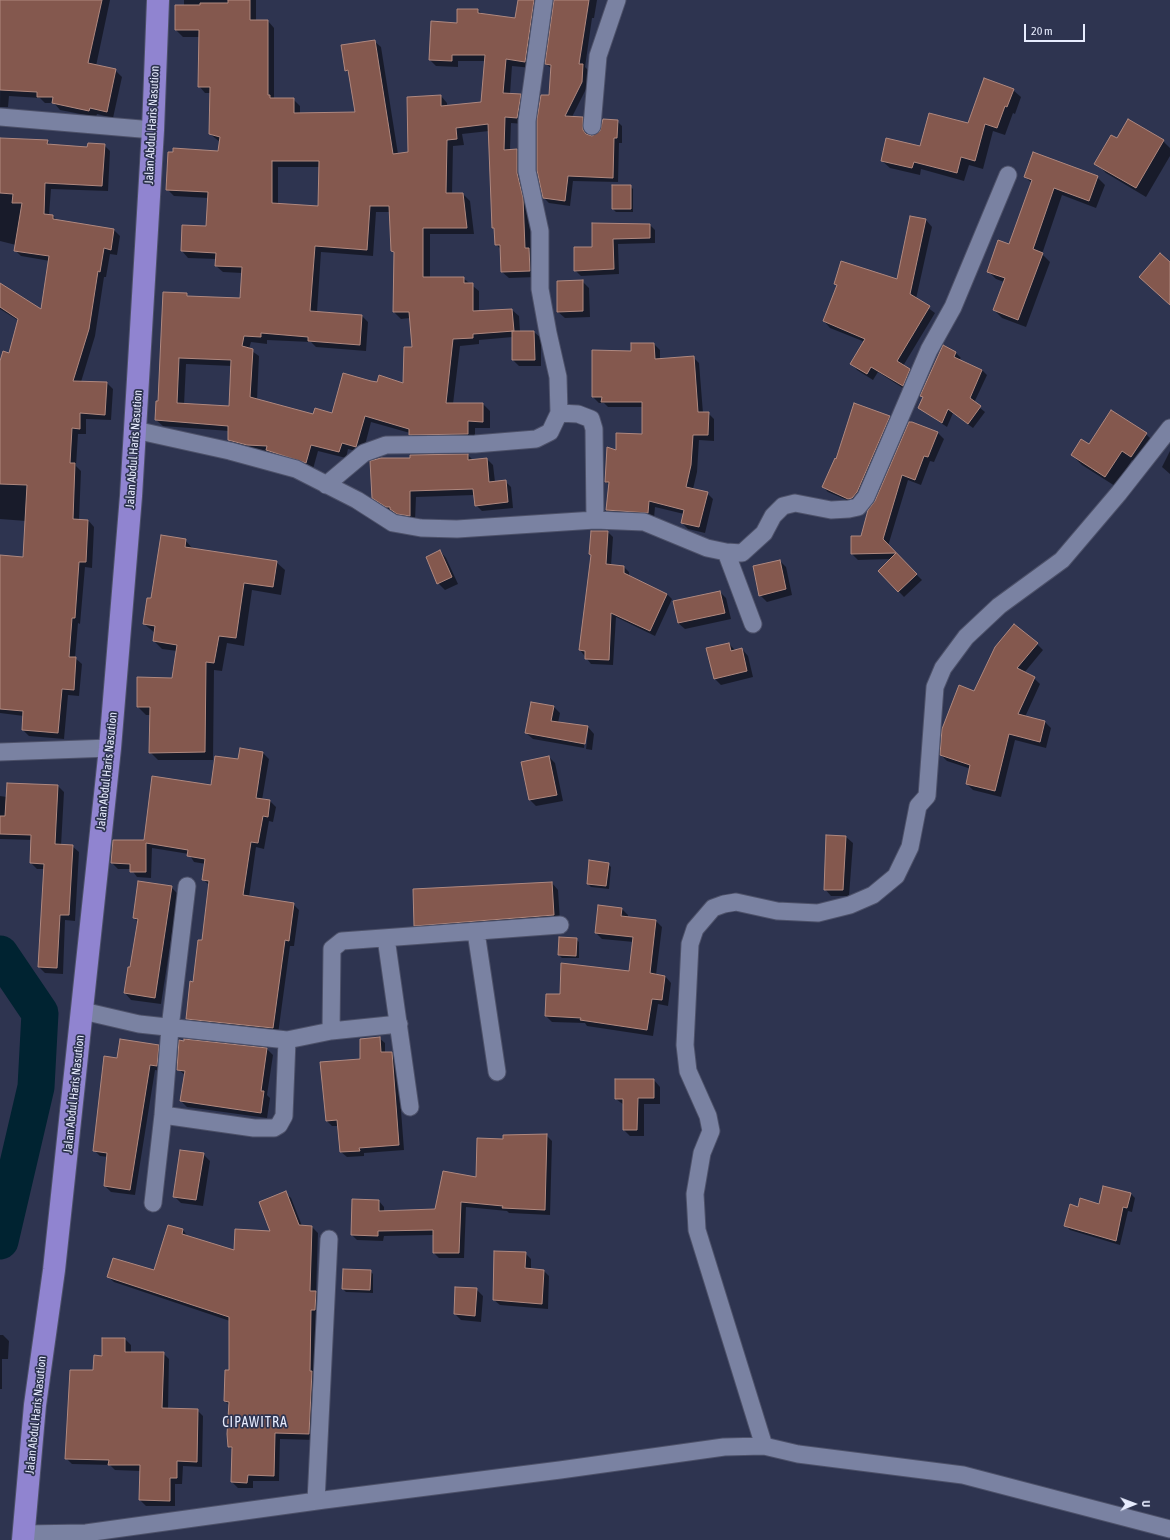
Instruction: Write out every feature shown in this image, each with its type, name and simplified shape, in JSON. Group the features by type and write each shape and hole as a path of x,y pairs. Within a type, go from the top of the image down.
{"main road":[{"name":"Jalan Abdul Haris Nasution","path":"23,1537 35,1405 54,1270 83,1011 110,748 135,430 153,130 158,0"}],"street":[{"path":"326,485 364,453 386,445 475,444 536,438 550,432 559,413 558,377 540,289 540,231 527,171 527,121 544,0"},
{"path":"592,126 598,56 617,0"},
{"path":"0,117 153,130"},
{"path":"135,430 230,451 296,469 357,500 393,523 421,528 457,529 595,520 644,522 707,548 726,552 742,553 764,533 773,516 783,506 795,503 831,510 849,509 858,507 866,497 929,350 953,307 1008,176"},
{"path":"559,413 578,414 591,419 594,429 595,520"},
{"path":"764,1446 697,1230 695,1194 702,1153 711,1131 708,1116 688,1071 685,1045 690,944 695,929 713,908 736,902 777,911 818,914 850,905 873,895 896,876 910,847 918,806 927,796 935,687 943,668 966,636 999,606 1062,560 1119,493 1170,428"},
{"path":"726,552 753,624"},
{"path":"0,752 110,748"},
{"path":"153,1202 164,1115 170,1028 187,886"},
{"path":"331,1031 332,949 342,941 560,925"},
{"path":"476,932 497,1072"},
{"path":"386,938 410,1107"},
{"path":"83,1011 139,1024 287,1040 331,1031 398,1024"},
{"path":"164,1115 254,1128 274,1128 279,1125 284,1116 287,1040"},
{"path":"316,1501 329,1239"},
{"path":"23,1537 86,1533 724,1447 764,1446 798,1454 963,1475 1170,1529"}],"building":[{"path":"0,0 102,0 88,63 116,69 107,112 90,108 89,111 52,103 53,97 37,97 37,92 0,90"},
{"path":"228,0 250,0 250,20 268,20 268,95 270,95 270,98 294,98 294,113 355,112 348,70 345,71 341,45 375,40 393,154 408,152 407,97 441,95 441,106 481,102 485,55 452,55 452,61 429,60 431,21 457,23 457,9 478,9 478,13 515,18 518,0 534,0 525,62 506,59 503,93 521,94 517,118 505,117 504,150 517,149 517,173 523,198 525,248 529,248 530,271 501,272 500,245 495,245 494,228 492,228 488,124 456,128 457,139 447,140 446,193 463,193 467,228 423,228 423,277 464,277 464,283 473,283 473,311 512,309 514,331 473,334 473,338 453,339 446,403 483,403 483,422 468,421 468,434 409,435 409,429 365,416 356,447 342,443 339,452 311,445 306,463 266,450 267,446 247,445 228,440 228,426 155,420 156,401 158,401 163,292 187,293 187,296 240,298 242,267 215,266 216,253 181,251 182,225 206,226 208,192 166,190 168,152 173,152 173,148 218,151 220,137 209,134 210,87 198,87 199,30 175,30 175,5 228,3","holes":["272,161 319,161 318,206 272,203","370,206 389,206 391,251 394,252 393,312 409,312 412,347 404,347 403,383 379,375 377,382 343,373 332,413 315,408 313,414 250,397 253,349 242,346 244,336 261,337 261,333 308,337 308,341 360,345 362,315 310,311 315,246 367,250","179,358 231,360 229,406 177,403"]},
{"path":"554,0 589,0 579,64 583,64 582,82 565,116 583,117 583,130 586,134 592,136 600,131 603,119 618,120 617,138 614,138 613,178 568,176 565,201 543,198 537,170 537,119 541,95 549,95 551,65 545,64"},
{"path":"984,78 1014,89 1007,107 1005,106 997,128 985,124 975,161 961,157 957,173 914,162 912,168 881,161 886,138 920,146 929,113 968,123"},
{"path":"1128,119 1164,140 1136,188 1094,164 1111,135 1117,138"},
{"path":"0,138 48,140 47,144 87,147 88,143 105,144 102,186 45,183 44,214 53,215 53,219 114,229 111,250 104,248 100,272 98,271 89,329 73,381 107,382 105,415 80,413 80,429 72,428 70,463 75,463 73,519 88,520 86,562 79,562 75,618 72,618 69,657 76,657 74,690 62,689 58,733 22,730 23,711 0,709 0,555 23,557 27,485 0,484 0,361 3,351 9,353 18,319 0,307 0,283 41,309 49,256 14,251 22,203 12,203 13,194 0,193"},
{"path":"1033,152 1098,176 1089,201 1054,188 1033,249 1043,253 1018,320 993,310 1005,278 987,272 998,240 1009,244 1032,180 1024,177"},
{"path":"612,185 631,185 631,209 612,209"},
{"path":"910,216 926,219 910,294 930,306 897,361 910,369 903,386 871,367 867,374 850,364 865,339 823,321 837,285 834,284 841,261 897,279"},
{"path":"592,223 650,224 650,238 613,239 614,269 574,271 574,247 592,247"},
{"path":"1160,253 1170,262 1170,305 1139,277"},
{"path":"583,280 583,311 557,312 557,281"},
{"path":"512,331 534,331 535,360 512,360"},
{"path":"631,343 654,343 655,359 694,356 698,412 709,412 708,435 693,435 691,465 686,487 708,492 699,527 681,523 684,510 649,501 648,513 606,510 609,482 605,482 607,447 616,450 616,433 642,434 642,402 601,402 602,397 592,397 592,350 631,351"},
{"path":"943,345 956,352 954,357 982,370 970,398 981,406 968,424 948,409 942,423 918,408 923,397 920,396"},
{"path":"854,403 890,416 857,492 852,498 848,499 822,487 835,458 836,459"},
{"path":"1111,410 1147,433 1131,457 1122,451 1105,477 1071,455 1081,439 1089,444"},
{"path":"909,422 938,432 928,457 924,456 915,480 902,475 883,539 917,574 898,592 878,571 896,553 851,554 851,536 861,536 868,510 875,501"},
{"path":"468,454 468,460 487,458 489,482 506,480 508,502 475,506 473,489 410,491 410,516 397,514 390,509 390,507 386,507 372,498 370,461 381,458 410,458 410,455"},
{"path":"591,531 608,531 606,564 624,566 624,573 667,594 650,631 611,613 609,660 585,659 585,651 579,650 591,555 589,554"},
{"path":"161,535 186,539 185,547 277,561 273,587 244,583 236,638 219,636 214,663 206,662 205,752 149,753 150,707 137,707 137,677 172,678 177,645 153,641 155,626 143,624 147,598 151,598"},
{"path":"440,550 452,577 437,584 426,557"},
{"path":"780,560 786,589 759,596 753,566"},
{"path":"720,591 725,613 678,623 673,601"},
{"path":"1014,624 1038,643 1017,668 1035,677 1018,714 1045,721 1040,742 1009,734 995,791 966,784 970,765 940,755 942,729 959,685 974,691 995,647"},
{"path":"729,643 731,651 742,648 747,671 714,679 706,648"},
{"path":"531,702 554,706 551,721 588,726 585,744 525,733"},
{"path":"240,748 263,752 256,798 270,800 268,817 263,816 258,843 251,842 243,895 294,903 289,941 285,940 273,1028 186,1019 190,981 193,982 198,940 202,940 209,881 202,880 205,859 187,856 188,850 146,843 146,872 130,872 130,864 111,863 113,840 144,840 152,776 211,785 215,756 238,759"},
{"path":"549,756 557,795 529,800 521,762"},
{"path":"7,783 58,785 55,844 73,845 69,915 60,915 57,968 38,967 44,864 30,863 31,835 0,834 0,816 5,816"},
{"path":"826,835 846,836 843,890 824,890"},
{"path":"589,860 609,863 606,886 587,884"},
{"path":"138,881 172,886 155,998 124,993 138,919 133,918"},
{"path":"552,882 554,915 414,926 413,889"},
{"path":"598,905 622,908 621,916 656,920 650,973 665,976 662,1000 652,999 647,1030 580,1020 581,1018 545,1016 546,994 560,994 561,963 629,971 633,937 595,933"},
{"path":"559,937 577,938 576,956 558,955"},
{"path":"380,1037 381,1052 392,1052 399,1145 359,1148 360,1151 340,1152 337,1120 326,1121 320,1062 360,1059 360,1039"},
{"path":"120,1039 159,1045 157,1066 150,1065 130,1190 104,1186 107,1153 93,1151 104,1056 117,1058"},
{"path":"184,1039 267,1048 261,1091 264,1091 261,1113 180,1101 185,1071 177,1070 179,1040 184,1041"},
{"path":"615,1079 654,1079 654,1098 638,1098 637,1130 623,1130 623,1099 615,1099"},
{"path":"547,1134 545,1210 502,1208 503,1206 461,1202 459,1253 433,1253 433,1230 378,1231 378,1236 351,1235 352,1199 379,1200 379,1211 435,1209 443,1171 476,1177 477,1138 503,1139 503,1135"},
{"path":"180,1150 204,1153 196,1200 173,1197"},
{"path":"1103,1186 1131,1193 1127,1208 1123,1207 1116,1241 1064,1226 1070,1204 1078,1207 1080,1198 1099,1204"},
{"path":"286,1191 299,1225 312,1226 310,1291 316,1291 315,1310 311,1310 310,1371 312,1371 309,1434 275,1433 274,1476 248,1475 247,1483 231,1482 232,1447 228,1447 227,1434 229,1402 224,1401 225,1370 229,1370 229,1317 107,1277 113,1258 154,1270 168,1225 183,1229 182,1234 234,1250 235,1229 270,1231 259,1202"},
{"path":"494,1251 526,1252 525,1268 544,1270 542,1304 493,1300"},
{"path":"343,1269 371,1270 370,1290 342,1289"},
{"path":"455,1287 477,1288 475,1316 454,1314"},
{"path":"102,1338 125,1338 125,1352 164,1352 162,1408 198,1409 197,1462 177,1461 177,1478 170,1478 170,1501 139,1500 140,1465 108,1465 109,1460 65,1459 70,1370 93,1370 94,1355 102,1356"}],"waterway":[{"path":"0,954 40,1013 36,1087 0,1241"}],"district":[{"name":"CIPAWITRA","path":"255,1423"}]}
